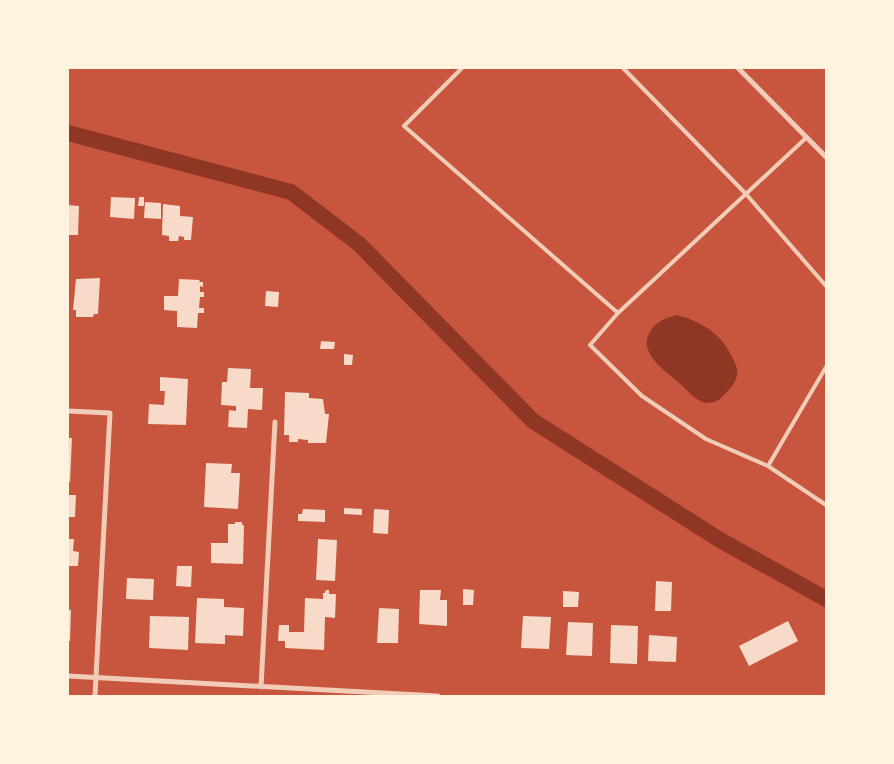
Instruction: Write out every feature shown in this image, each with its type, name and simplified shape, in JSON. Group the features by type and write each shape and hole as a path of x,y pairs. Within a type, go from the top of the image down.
{"street":[{"path":"738,68 826,158"},
{"path":"68,411 110,413 95,696"},
{"path":"261,686 275,422"},
{"path":"68,676 438,696"}],"lane":[{"path":"462,68 404,126 618,313"},
{"path":"623,68 746,194 826,286"},
{"path":"807,137 618,313 590,345 642,396 706,439 768,466 826,505"},
{"path":"768,466 826,366"}],"shaded area":[{"path":"676,315 693,320 709,329 728,349 736,365 737,375 735,382 717,401 705,403 698,400 660,367 650,355 647,341 651,330 660,322"}],"building":[{"path":"111,197 135,198 134,219 110,217"},
{"path":"139,197 144,197 144,206 138,206"},
{"path":"145,202 161,203 161,219 144,218"},
{"path":"163,204 180,206 180,216 193,217 191,240 184,240 184,237 179,236 178,241 169,241 169,236 162,235"},
{"path":"68,205 79,206 78,235 68,235"},
{"path":"100,278 98,314 94,314 93,317 76,317 76,310 73,310 76,279"},
{"path":"179,279 200,280 199,282 203,282 203,287 200,286 200,292 204,292 204,297 200,297 199,308 204,308 204,313 198,313 197,328 177,327 177,311 164,310 164,296 178,296"},
{"path":"266,291 279,292 278,307 265,306"},
{"path":"321,341 335,342 334,349 320,349"},
{"path":"344,354 353,355 352,365 344,365"},
{"path":"228,368 251,369 250,388 263,388 262,410 248,409 247,428 228,427 229,410 236,411 236,406 221,405 222,382 227,382"},
{"path":"160,377 188,379 186,425 148,424 149,404 164,405 165,391 160,391"},
{"path":"285,392 309,393 309,398 323,399 325,414 329,414 326,443 308,443 308,440 298,439 298,442 289,442 289,435 284,435"},
{"path":"68,438 72,438 70,482 68,482"},
{"path":"206,463 232,464 231,473 240,473 238,509 204,507"},
{"path":"68,495 76,495 75,517 68,517"},
{"path":"344,508 362,509 362,515 344,514"},
{"path":"303,509 325,510 325,522 298,521 298,514 302,514"},
{"path":"374,509 389,510 388,534 373,533"},
{"path":"235,522 242,522 242,525 244,525 243,564 211,563 211,543 228,543 228,524 235,524"},
{"path":"68,539 74,539 73,551 79,552 78,566 68,566"},
{"path":"318,539 337,540 335,581 316,580"},
{"path":"177,566 192,566 191,587 176,586"},
{"path":"127,578 154,579 153,600 126,599"},
{"path":"656,581 672,582 671,611 655,611"},
{"path":"463,589 474,590 473,605 463,605"},
{"path":"329,590 329,594 336,594 335,618 325,617 324,650 285,648 285,641 278,641 279,625 289,625 289,632 304,632 305,598 323,599 323,593"},
{"path":"420,590 441,590 440,600 447,600 447,626 419,624"},
{"path":"563,591 579,592 578,607 563,607"},
{"path":"197,598 224,599 224,607 244,608 243,636 225,635 225,644 195,643"},
{"path":"379,608 399,609 398,643 377,643"},
{"path":"68,610 71,610 70,641 68,641"},
{"path":"150,616 189,617 188,650 149,648"},
{"path":"523,616 551,617 549,649 521,648"},
{"path":"788,621 798,641 749,666 739,646"},
{"path":"568,622 593,623 592,656 566,655"},
{"path":"611,625 638,626 637,664 610,663"},
{"path":"649,635 677,637 676,662 648,661"}],"waterway":[{"path":"68,133 291,192 359,244 533,421 720,540 826,599"}]}
